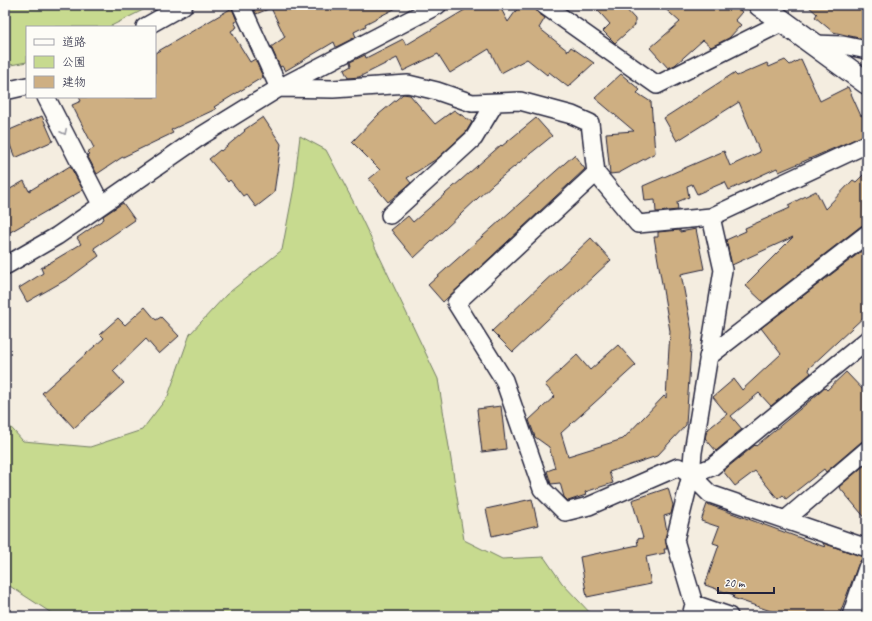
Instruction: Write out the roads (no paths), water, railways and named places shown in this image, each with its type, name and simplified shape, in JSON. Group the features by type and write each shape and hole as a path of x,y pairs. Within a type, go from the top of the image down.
{"street":[{"path":"147,26 184,5"},
{"path":"240,5 279,88"},
{"path":"5,266 56,236 201,136 279,88 438,5"},
{"path":"544,5 657,85 783,22"},
{"path":"760,5 867,83"},
{"path":"814,44 843,45 867,50"},
{"path":"279,88 333,90 408,84 438,91 472,103 520,101 572,115 590,124 596,173 638,224 711,217 867,144"},
{"path":"5,91 26,86"},
{"path":"47,98 102,204"},
{"path":"390,215 474,138 495,102"},
{"path":"596,173 456,303 504,380 542,489 565,512 589,506 678,467 691,475 710,494 867,548"},
{"path":"711,217 722,270 693,452 691,475 675,540 692,610 729,616"},
{"path":"708,357 867,234"},
{"path":"691,475 712,467 867,340"},
{"path":"785,520 867,450"},
{"path":"850,616 867,568"}]}
